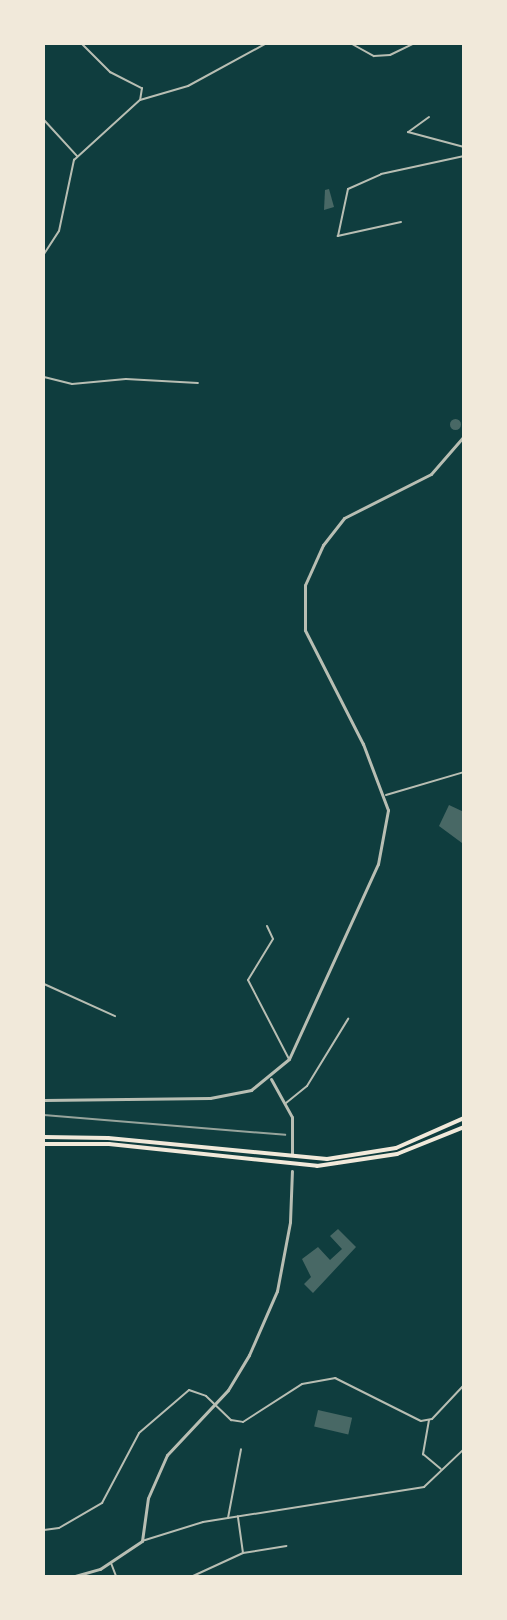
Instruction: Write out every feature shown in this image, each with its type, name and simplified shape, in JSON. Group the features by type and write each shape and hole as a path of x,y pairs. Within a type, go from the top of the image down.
{"highway":[{"path":"44,1137 108,1138 327,1159 396,1148 464,1118"},
{"path":"44,1144 108,1144 265,1164 328,1166 398,1154 464,1127"}],"street":[{"path":"82,44 110,72 142,88 140,100"},
{"path":"44,254 58,231 77,156 97,145 140,100 188,86 265,44"},
{"path":"352,44 374,56 390,55 413,44"},
{"path":"429,117 408,132 464,147"},
{"path":"44,120 77,156"},
{"path":"401,222 338,236 348,189 381,174 464,156"},
{"path":"44,377 72,384 126,380 198,383"},
{"path":"44,1100 201,1099 251,1090 271,1079 289,1059 378,864 387,837 386,795 304,630 305,585 323,545 344,518 431,474 464,436"},
{"path":"386,795 464,772"},
{"path":"267,926 273,939 248,980 289,1059"},
{"path":"44,984 115,1016"},
{"path":"286,1102 307,1086 348,1019"},
{"path":"271,1079 286,1102 292,1154"},
{"path":"142,1541 158,1473 180,1437 215,1404 238,1376 273,1301 290,1222 292,1170"},
{"path":"44,1530 102,1503 139,1433 185,1393 198,1391 231,1420 243,1422 302,1384 335,1378 401,1416 429,1420"},
{"path":"441,1469 423,1454 429,1420 464,1385"},
{"path":"228,1518 241,1449"},
{"path":"75,1576 111,1563 142,1541 170,1528 238,1516 398,1494 430,1484 441,1469 464,1449"},
{"path":"238,1516 243,1553"},
{"path":"193,1576 243,1553 286,1545"},
{"path":"111,1563 116,1576"}],"building":[{"path":"329,189 334,207 324,210 325,190"},
{"path":"455,418 461,424 455,430 449,424"},
{"path":"449,805 464,812 462,843 439,826"},
{"path":"338,1229 356,1247 313,1293 304,1284 311,1277 302,1259 318,1247 330,1260 342,1249 330,1236"},
{"path":"318,1410 352,1418 348,1434 314,1427"}],"railway":[{"path":"44,1115 285,1135"}]}
